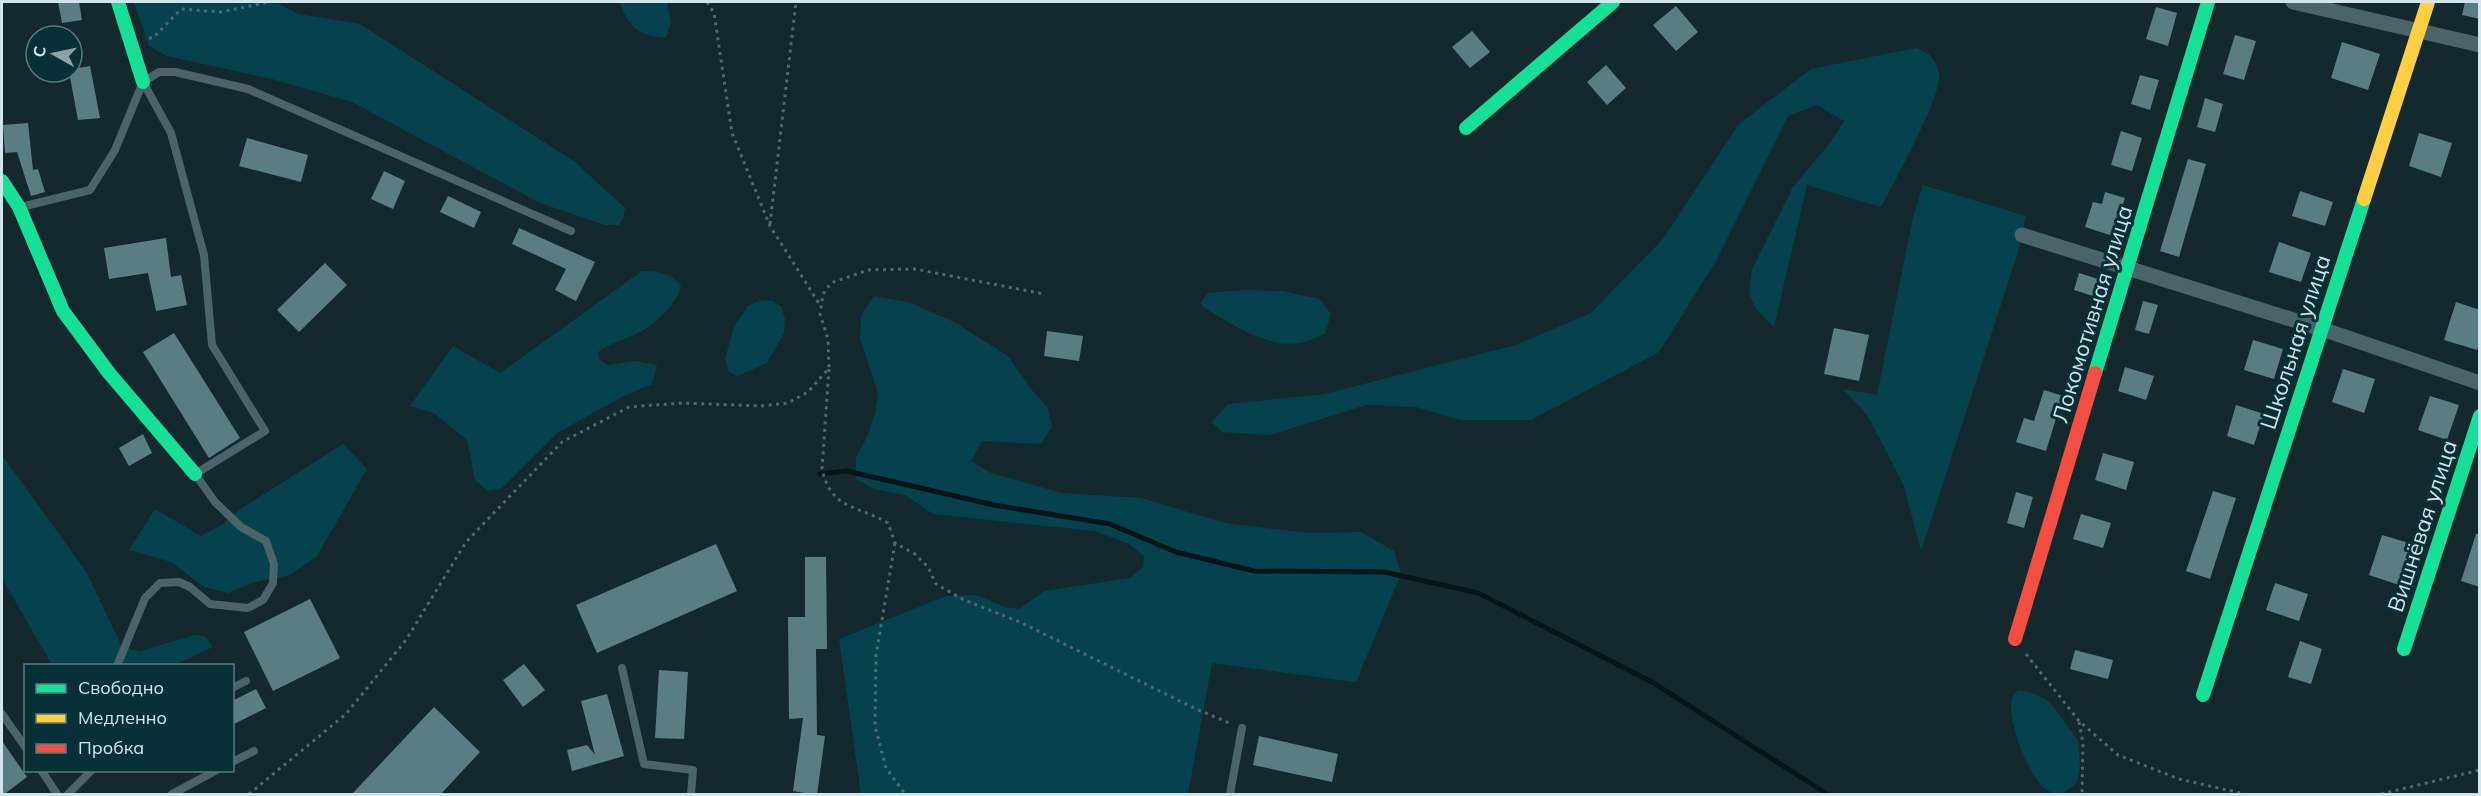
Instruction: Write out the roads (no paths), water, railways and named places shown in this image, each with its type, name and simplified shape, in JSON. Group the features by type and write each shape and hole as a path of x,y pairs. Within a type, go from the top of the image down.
{"street":[{"path":"117,2 143,82"},
{"path":"1466,128 1613,2"},
{"name":"Локомотивная улица","path":"2015,639 2208,2"},
{"path":"2293,2 2480,45"},
{"name":"Школьная улица","path":"2203,695 2428,2"},
{"path":"2,181 19,207 63,311 110,373 195,474"},
{"path":"2022,235 2322,329 2480,383"},
{"name":"Вишнёвая улица","path":"2404,649 2480,416"}],"lane":[{"path":"19,207 90,190 116,150 143,82 159,72 176,72 248,89 571,231"},
{"path":"118,664 145,598 160,583 179,582 190,587 210,604 248,608 263,600 273,583 274,564 266,541 241,527 221,508 195,474 265,431 212,345 204,255 171,133 143,82"},
{"path":"622,668 644,764 693,770 691,795"},
{"path":"234,687 246,681"},
{"path":"2,714 24,745"},
{"path":"1230,795 1242,728"},
{"path":"234,761 254,751"},
{"path":"42,772 57,795"},
{"path":"68,795 91,772"},
{"path":"172,795 215,772"}],"waterway":[{"path":"820,474 847,471 994,505 1110,524 1176,552 1254,571 1384,572 1478,593 1652,682 1827,794"}]}
